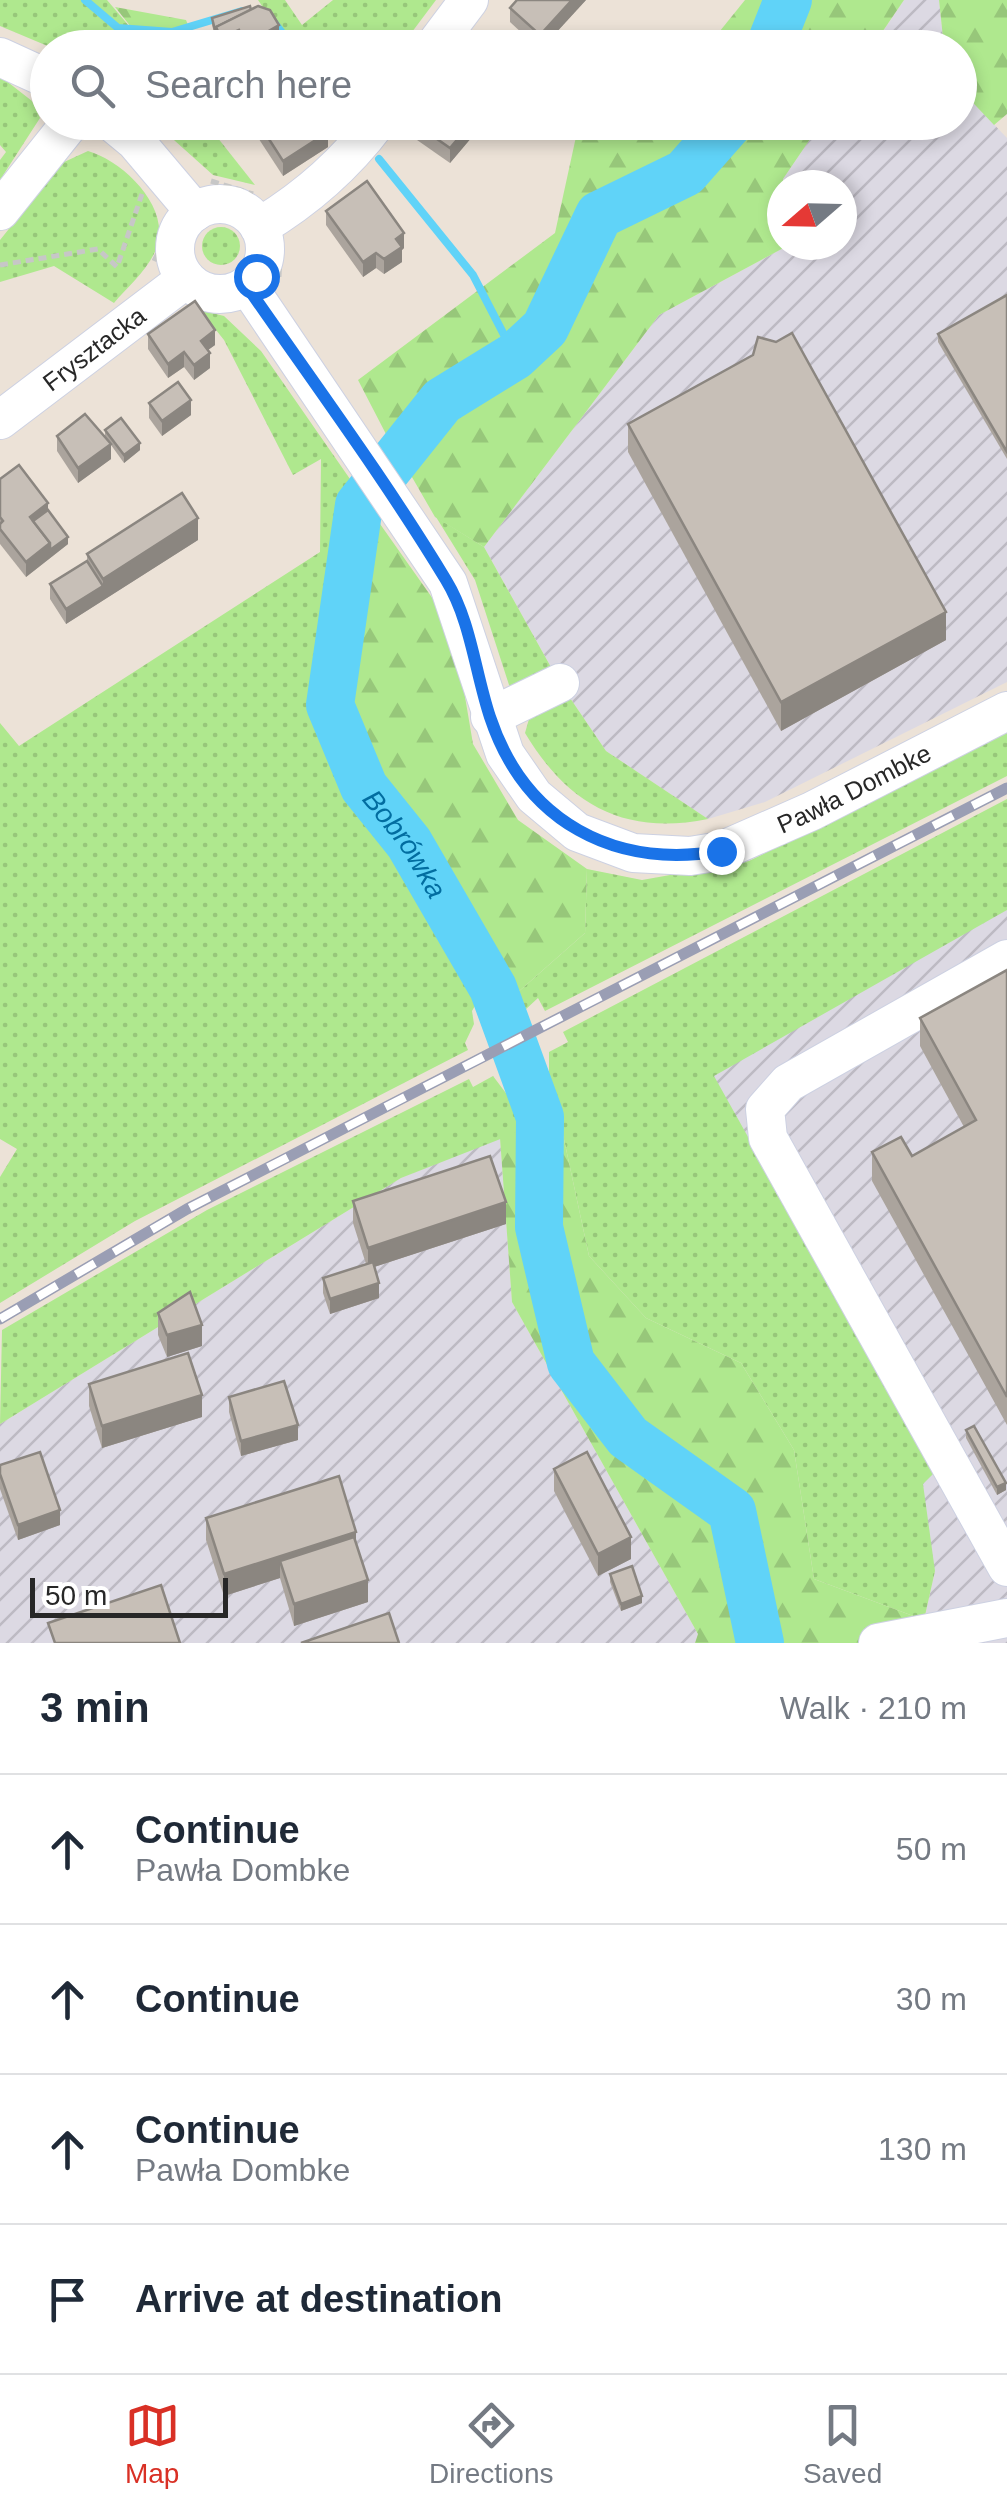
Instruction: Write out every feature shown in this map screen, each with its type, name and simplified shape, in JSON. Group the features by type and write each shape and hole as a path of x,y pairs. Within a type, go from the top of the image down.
{"street":[{"path":"447,30 469,0"},
{"path":"0,57 30,71"},
{"path":"0,210 56,140"},
{"path":"134,140 178,214 174,251 189,292 235,292 256,297 269,220 292,207 344,165 363,140"},
{"path":"178,214 222,204 269,220"},
{"name":"Frysztacka","path":"0,420 189,292"},
{"name":"Pawła Dombke","path":"256,297 410,525 460,608 490,718 505,754 534,796 576,832 634,853 690,856 721,851 812,811 1007,712"},
{"path":"490,718 560,683"},
{"path":"1007,959 788,1083 765,1109 768,1138 1007,1567"},
{"path":"878,1643 1007,1618"}],"path":[{"path":"189,292 226,310 256,297 269,220 200,172"},
{"path":"117,267 144,188 153,202"},
{"path":"147,270 178,214"},
{"path":"0,265 98,248 124,276"}],"shaded area":[{"path":"904,0 939,0 942,30 884,30"},
{"path":"977,107 1007,138 1007,682 765,802 708,819 606,751 560,683 484,547 659,315 767,257 767,260 857,260 857,170 789,170 809,140 977,140"},
{"path":"1007,864 1007,1643 919,1643 935,1571 568,1080"},
{"path":"500,1138 512,1302 698,1634 695,1643 0,1643 0,1424 401,1178"}],"green space":[{"path":"0,0 107,0 133,30 30,30 30,39 0,26"},
{"path":"258,0 285,0 302,25 333,0 436,0 414,30 278,30"},
{"path":"745,0 775,0 763,30 721,30"},
{"path":"804,0 904,0 884,30 791,30"},
{"path":"939,0 1007,0 1007,114 994,125 977,107 977,30 942,30"},
{"path":"115,7 186,20 190,30 133,30"},
{"path":"0,76 30,99 30,134 0,180 0,160 6,152 0,145"},
{"path":"174,140 219,140 255,185 213,175"},
{"path":"575,140 697,140 672,170 594,193 587,229 537,312 442,377 387,436 358,380 555,233"},
{"path":"735,140 809,140 789,170 767,170 767,257 659,315 484,547 435,517 405,465 460,410 553,338 610,230 726,155"},
{"path":"88,151 126,172 155,210 159,238 147,265 114,303 54,266 0,282 0,240 62,163"},
{"path":"221,227 234,233 240,246 234,259 221,265 208,259 202,246 208,233"},
{"path":"200,310 224,316 261,351 350,479 315,702 334,765 397,847 477,980 480,997 472,1011 474,1024 465,1043 468,1050 135,1221 0,1303 0,1177 17,1149 0,1139 0,723 19,746 320,552 321,459 293,475 224,340"},
{"path":"373,514 433,599 461,673 473,744 518,820 587,869 585,933 517,993 493,942 415,828 353,722 353,646"},
{"path":"436,517 484,547 552,669 511,691 475,580"},
{"path":"568,695 606,751 708,819 650,823 625,818 580,796 560,779 525,733 529,719"},
{"path":"1007,731 1007,776 545,1011 538,998 525,1010 517,993 585,933 587,869 642,880 749,861"},
{"path":"1007,799 1007,910 714,1076 935,1472 923,1484 935,1571 924,1620 814,1579 794,1450 741,1363 646,1318 589,1256 559,1116 401,1178 0,1424 2,1330 207,1210 469,1079 473,1087 493,1076 515,1105 549,1089 549,1052 568,1042 563,1032"},
{"path":"559,1116 589,1256 646,1318 741,1363 794,1450 814,1579 924,1620 919,1643 695,1643 698,1634 512,1302 500,1138"}],"building":[{"path":"517,0 572,0 545,30 534,30 510,8"},
{"path":"250,6 251,10 216,30 212,18"},
{"path":"258,6 270,10 279,25 270,30 216,27"},
{"path":"270,140 316,140 283,161"},
{"path":"439,140 457,140 450,148"},
{"path":"367,181 404,233 396,239 402,247 384,259 376,253 363,262 326,211"},
{"path":"1007,295 1007,452 938,334"},
{"path":"195,301 215,330 201,341 210,353 194,365 184,352 168,364 148,334"},
{"path":"792,333 946,612 781,702 628,424 753,355 758,337 776,342"},
{"path":"178,382 191,400 162,421 149,403"},
{"path":"85,414 111,444 78,468 57,436"},
{"path":"121,418 140,443 124,455 105,430"},
{"path":"19,465 48,503 30,517 50,543 26,562 0,529 0,479"},
{"path":"182,493 198,518 103,579 87,554"},
{"path":"48,510 68,537 50,550 50,543 33,521"},
{"path":"87,561 103,586 66,609 50,584"},
{"path":"1007,970 1007,1397 872,1152 901,1137 912,1156 976,1120 920,1018"},
{"path":"490,1156 506,1202 368,1248 353,1201"},
{"path":"373,1262 379,1283 330,1299 323,1278"},
{"path":"190,1292 202,1325 167,1335 158,1313"},
{"path":"188,1353 202,1395 102,1426 89,1384"},
{"path":"284,1381 298,1425 241,1441 229,1397"},
{"path":"974,1426 1006,1483 997,1487 966,1430"},
{"path":"40,1452 60,1510 18,1525 0,1465"},
{"path":"587,1452 631,1537 598,1554 554,1469"},
{"path":"339,1476 356,1532 224,1574 206,1518"},
{"path":"354,1537 368,1580 294,1604 280,1561"},
{"path":"632,1566 642,1596 621,1604 610,1574"},
{"path":"161,1585 180,1643 55,1643 48,1623"},
{"path":"389,1613 399,1643 301,1643"}],"waterway":[{"path":"85,0 118,28 145,30"},
{"name":"Bobrówka","path":"776,30 788,0"},
{"path":"179,30 242,11"},
{"path":"272,20 280,30"},
{"name":"Bobrówka","path":"714,140 685,173 599,215 545,328 515,356 442,401 359,505 330,705 364,787 409,843 493,988 540,1117 539,1227 571,1363 628,1437 732,1511 760,1643"},
{"path":"379,159 473,275 515,356"}],"railway":[{"path":"0,1319 187,1209 1007,788"}],"route":[{"path":"256,276 246,285 448,584 460,608 490,718 505,754 534,796 576,832 634,853 690,856 721,851"}]}
